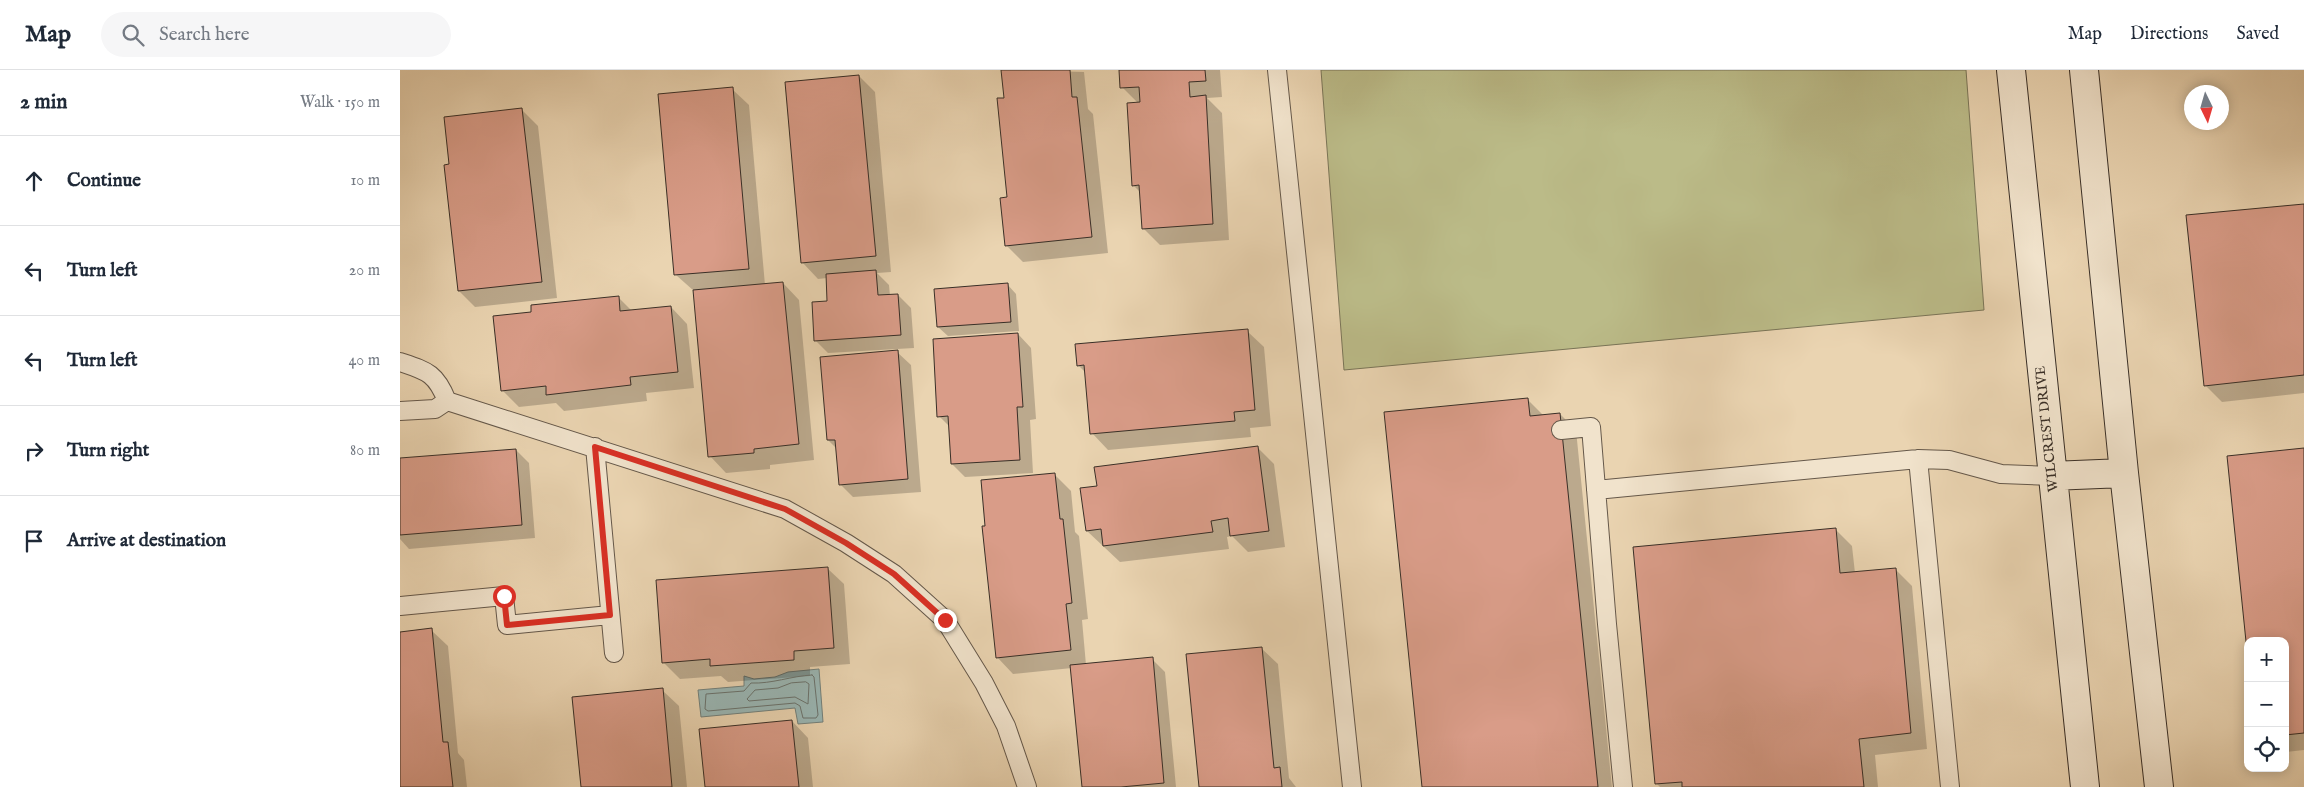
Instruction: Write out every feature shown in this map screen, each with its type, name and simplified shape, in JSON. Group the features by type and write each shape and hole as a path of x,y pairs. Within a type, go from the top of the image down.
{"main road":[{"name":"WILCREST DRIVE","path":"2011,70 2051,476 2085,787"},
{"path":"2084,70 2124,472 2159,787"},
{"path":"2051,476 2124,472"}],"lane":[{"path":"1277,70 1352,787"},
{"path":"400,362 432,375 441,385 447,401"},
{"path":"400,411 435,409 447,401"},
{"path":"447,401 785,509 846,543 894,574 945,620 960,644 984,683 1006,726 1027,787"},
{"path":"1562,430 1591,427 1607,624 1623,787"},
{"path":"595,447 614,654"},
{"path":"1918,459 1950,787"},
{"path":"1596,490 1918,459 1948,460 2000,474 2051,476"},
{"path":"400,606 504,596 507,625 610,615"}],"green space":[{"path":"1321,70 1966,70 1984,310 1344,370"}],"water":[{"path":"819,669 823,722 798,724 795,708 701,717 698,690 744,686 744,676 754,679 775,677 788,672"}],"building":[{"path":"1001,70 1070,70 1072,97 1077,97 1092,237 1005,246 1000,198 1007,197 997,98 1004,98"},
{"path":"1119,70 1205,70 1206,81 1189,82 1190,97 1206,95 1213,224 1142,229 1139,185 1132,186 1127,103 1140,102 1139,87 1120,88"},
{"path":"859,75 876,256 801,263 785,82"},
{"path":"733,87 749,269 674,275 658,94"},
{"path":"522,108 542,282 458,291 444,165 449,164 444,117"},
{"path":"2304,204 2304,375 2204,386 2186,215"},
{"path":"876,270 878,295 898,294 901,335 814,341 812,302 827,301 826,274"},
{"path":"783,282 799,444 754,449 754,453 708,457 693,290"},
{"path":"1008,283 1011,322 937,327 934,289"},
{"path":"619,296 620,311 671,306 678,372 630,377 631,385 546,395 546,386 501,391 493,316 531,312 531,305"},
{"path":"1248,329 1255,410 1234,412 1235,421 1090,434 1084,365 1077,366 1075,344"},
{"path":"1018,333 1023,407 1017,407 1020,460 951,464 948,416 937,417 933,339"},
{"path":"898,350 908,479 839,485 835,440 827,440 820,357"},
{"path":"1528,398 1530,416 1560,413 1598,787 1422,787 1384,412"},
{"path":"1258,446 1269,531 1230,536 1228,518 1211,521 1213,532 1103,546 1101,529 1086,531 1080,488 1097,486 1094,467"},
{"path":"2304,448 2304,733 2289,735 2289,637 2246,637 2227,456"},
{"path":"516,449 522,525 400,535 400,458"},
{"path":"1055,473 1060,519 1063,519 1072,603 1066,604 1071,650 996,658 982,526 985,526 981,480"},
{"path":"1836,528 1840,573 1896,568 1911,733 1859,739 1864,787 1682,787 1682,782 1655,784 1633,547"},
{"path":"828,567 834,648 794,651 794,660 710,666 710,659 662,663 656,580"},
{"path":"432,628 443,742 448,742 453,787 400,787 400,632"},
{"path":"1262,647 1274,768 1280,767 1282,787 1199,787 1186,654"},
{"path":"1153,657 1164,783 1121,787 1082,787 1070,665"},
{"path":"663,688 672,787 581,787 572,697"},
{"path":"792,720 799,787 705,787 699,729"}],"route":[{"path":"504,596 507,625 610,615 595,447 785,509 846,543 894,574 945,620"}]}
